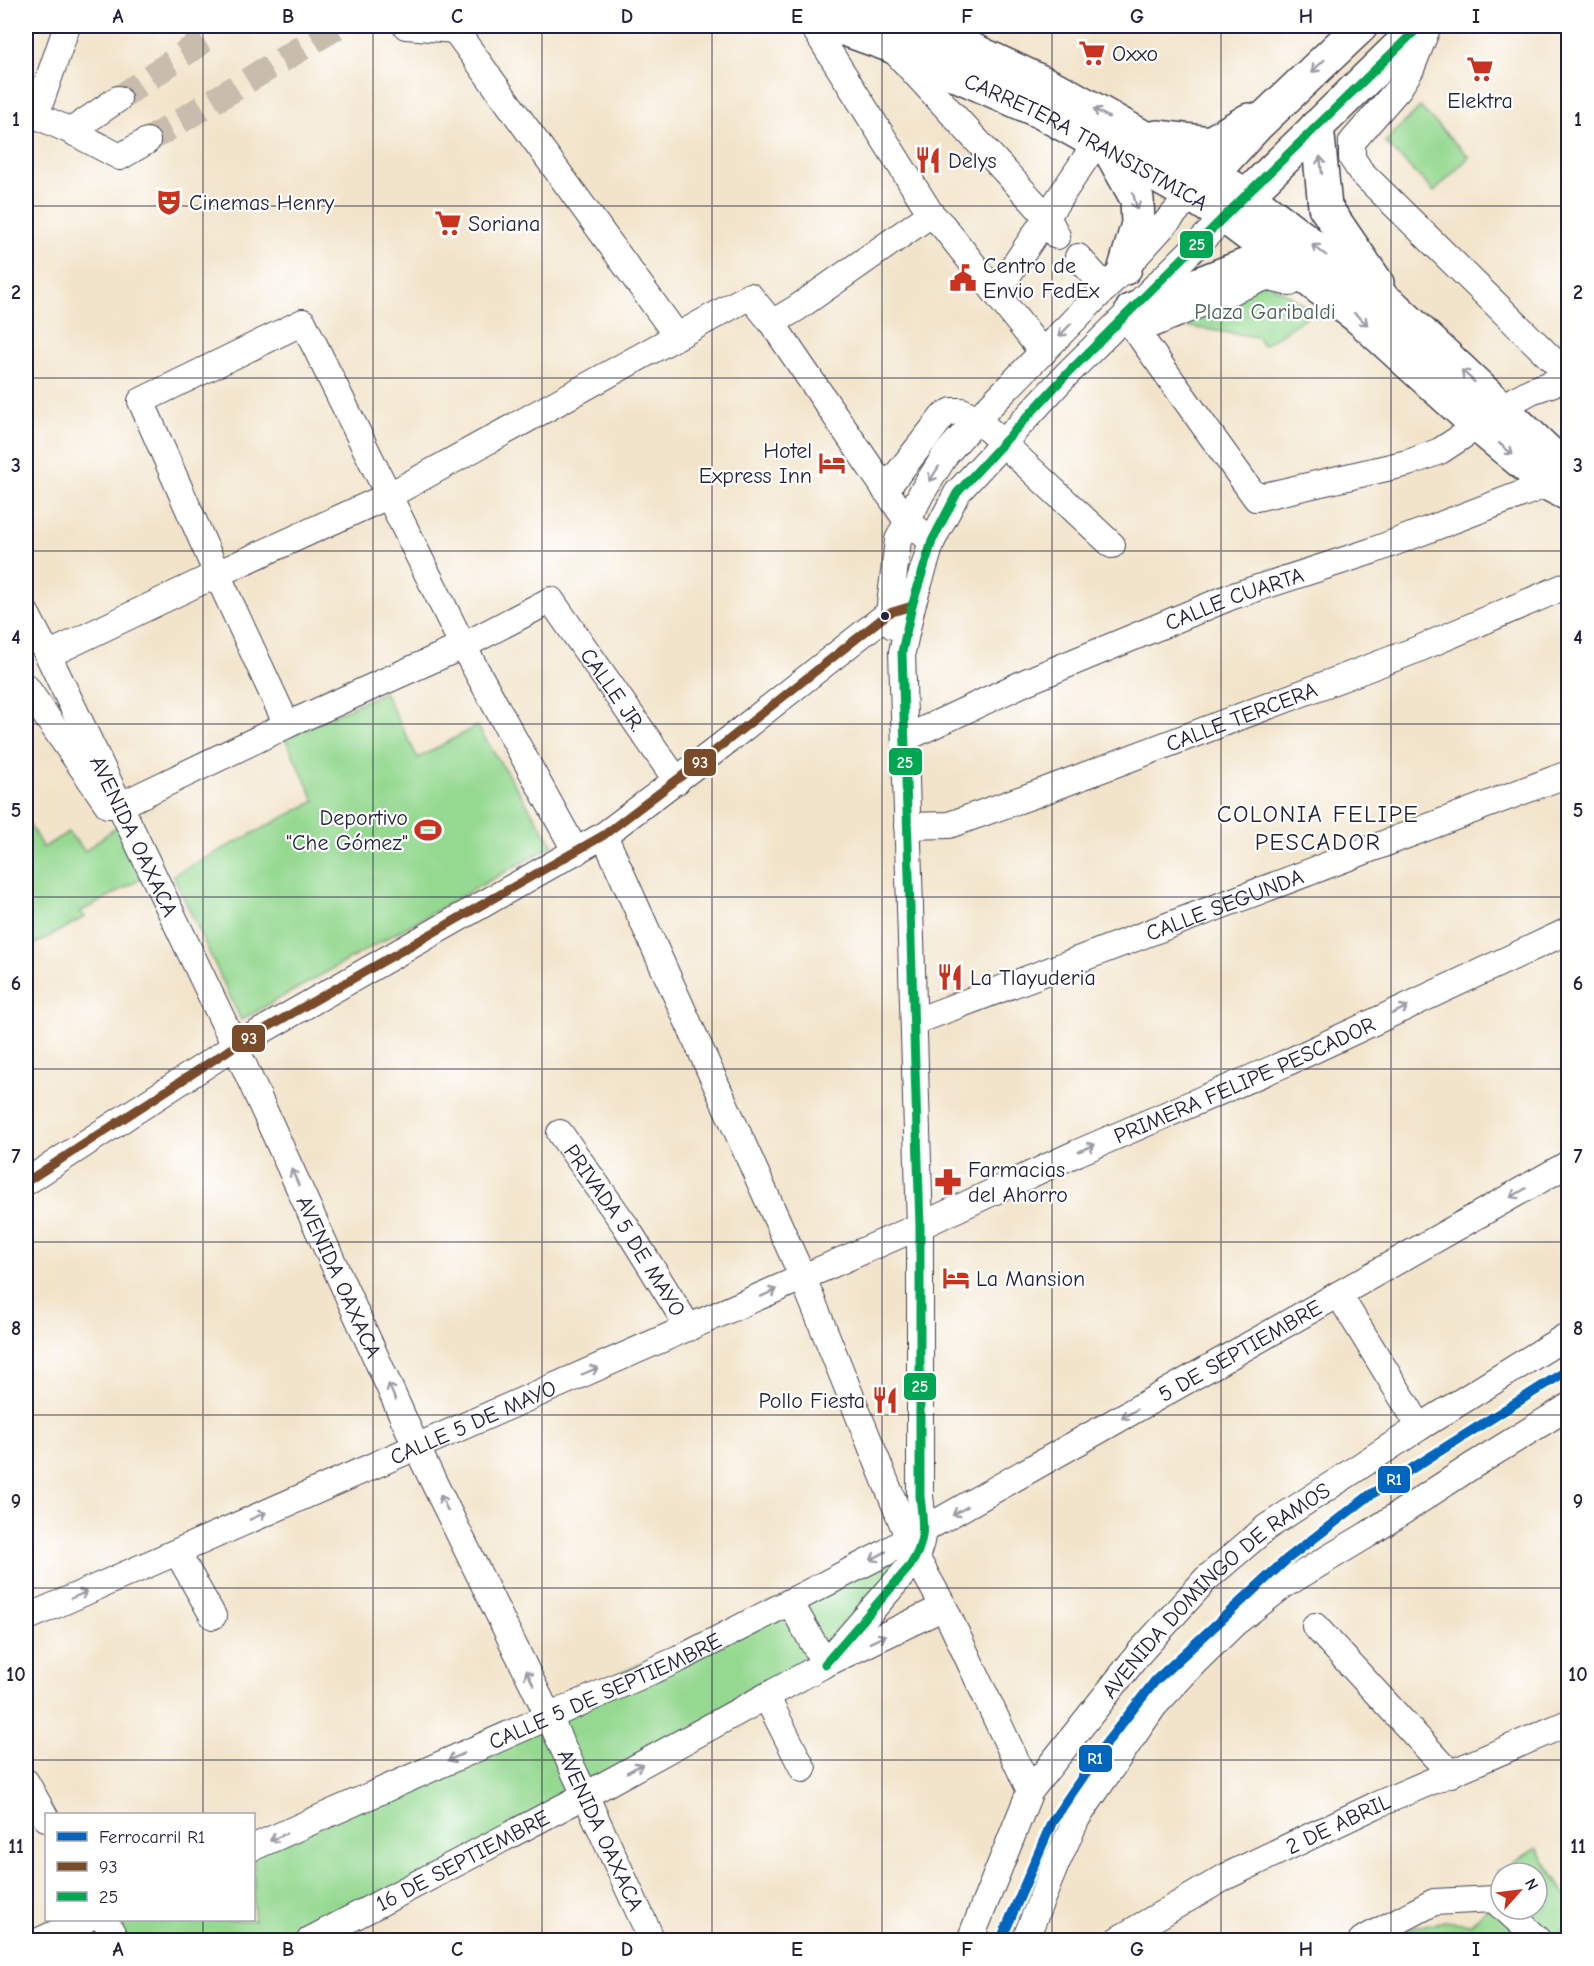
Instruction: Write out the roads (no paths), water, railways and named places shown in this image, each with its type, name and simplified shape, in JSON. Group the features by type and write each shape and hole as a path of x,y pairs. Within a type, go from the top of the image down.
{"main road":[{"name":"CARRETERA TRANSISTMICA","path":"836,26 897,32 952,32 1141,135 1201,185 1394,307 1490,417"},
{"path":"1201,185 1284,99 1360,26"},
{"path":"1236,206 1420,26"},
{"name":"CARRETERA TRANSISTMICA","path":"897,32 1102,146 1201,185"},
{"path":"1141,135 1210,143 1284,99"},
{"path":"1317,126 1326,207 1394,307"},
{"path":"1102,146 1137,199 1138,224 1115,278"},
{"name":"CARRETERA TRANSISTMICA","path":"1236,206 1310,281 1490,417 1563,481"},
{"path":"1131,319 1249,264 1310,281"}],"street":[{"path":"67,26 31,113 120,157 147,141"},
{"path":"406,26 455,28 677,336"},
{"path":"813,26 931,214 943,226 1043,353"},
{"path":"1131,319 1256,498 1408,463 1440,452 1531,391 1569,376 1361,172 1353,158 1352,142 1399,88 1411,69 1428,26"},
{"path":"897,32 1053,227"},
{"path":"71,131 118,99"},
{"path":"996,294 1053,227 1102,146"},
{"path":"790,1602 825,1664 864,1622 917,1542 920,1496 920,1226 898,540 921,494 946,454 1201,185"},
{"path":"26,1182 236,1046 604,835 676,781 708,745 900,610 957,493 1065,376 1131,319 1236,206"},
{"path":"772,323 931,214"},
{"path":"1078,257 1115,278"},
{"path":"48,655 390,495 750,296 772,323 907,521 932,541"},
{"path":"287,725 141,401 303,322 464,646 576,852"},
{"path":"885,489 943,416 952,411 962,411 977,419 1003,442 1112,545"},
{"name":"CALLE CUARTA","path":"906,738 1028,681 1230,597 1372,551 1563,481"},
{"name":"CALLE TERCERA","path":"907,826 949,825 1036,794 1416,651 1569,585"},
{"name":"CALLE JR.","path":"464,646 551,600 676,781"},
{"name":"AVENIDA OAXACA","path":"27,619 48,655 236,1046 416,1446 548,1715 652,1941"},
{"path":"26,687 108,805 121,805 287,725 464,646"},
{"name":"CALLE SEGUNDA","path":"914,1022 1569,774"},
{"path":"604,835 803,1278 944,1607 1030,1791"},
{"name":"PRIMERA FELIPE PESCADOR","path":"920,1226 1077,1153 1284,1064 1569,931"},
{"name":"PRIVADA 5 DE MAYO","path":"560,1133 625,1225 689,1328"},
{"name":"5 DE SEPTIEMBRE","path":"917,1542 1339,1295 1569,1164"},
{"name":"CALLE 5 DE MAYO","path":"26,1618 920,1226"},
{"path":"1339,1295 1420,1427"},
{"name":"AVENIDA DOMINGO DE RAMOS","path":"969,1941 1030,1791 1140,1652 1206,1580 1267,1527 1420,1427 1569,1335"},
{"path":"1025,1941 1077,1818 1154,1706 1196,1661 1235,1623 1284,1585 1569,1407"},
{"name":"CALLE 5 DE SEPTIEMBRE","path":"255,1847 679,1659 856,1569 917,1542"},
{"path":"177,1552 213,1616"},
{"name":"16 DE SEPTIEMBRE","path":"310,1941 584,1796 825,1664 944,1607"},
{"path":"1315,1626 1451,1774"},
{"path":"766,1696 803,1769"},
{"name":"2 DE ABRIL","path":"1117,1941 1227,1876 1374,1806 1569,1724"},
{"path":"26,1782 45,1816"},
{"path":"1362,1941 1434,1902 1489,1899"},
{"path":"41,1941 83,1921"},
{"path":"106,1921 116,1941"},
{"path":"1518,1921 1539,1941"}],"tunnel":[{"path":"118,99 210,36 203,26"},
{"path":"147,141 338,26"}],"rail line":[{"name":"R1","path":"1001,1940 1052,1822 1104,1746 1155,1681 1287,1559 1370,1495 1568,1370"}],"place":[{"name":"Oxxo","path":"1092,53"},
{"name":"Elektra","path":"1480,69"},
{"name":"Delys","path":"928,160"},
{"name":"Cinemas Henry","path":"169,202"},
{"name":"Soriana","path":"448,223"},
{"name":"Centro de Envio FedEx","path":"963,278"},
{"name":"Hotel Express Inn","path":"832,463"},
{"name":"Deportivo \"Che Gómez\"","path":"428,830"},
{"name":"La Tlayuderia","path":"950,977"},
{"name":"Farmacias del Ahorro","path":"948,1182"},
{"name":"La Mansion","path":"956,1278"},
{"name":"Pollo Fiesta","path":"885,1400"}],"district":[{"name":"COLONIA FELIPE PESCADOR","path":"1318,828"}],"park label":[{"name":"Plaza Garibaldi","path":"1265,311"}]}
